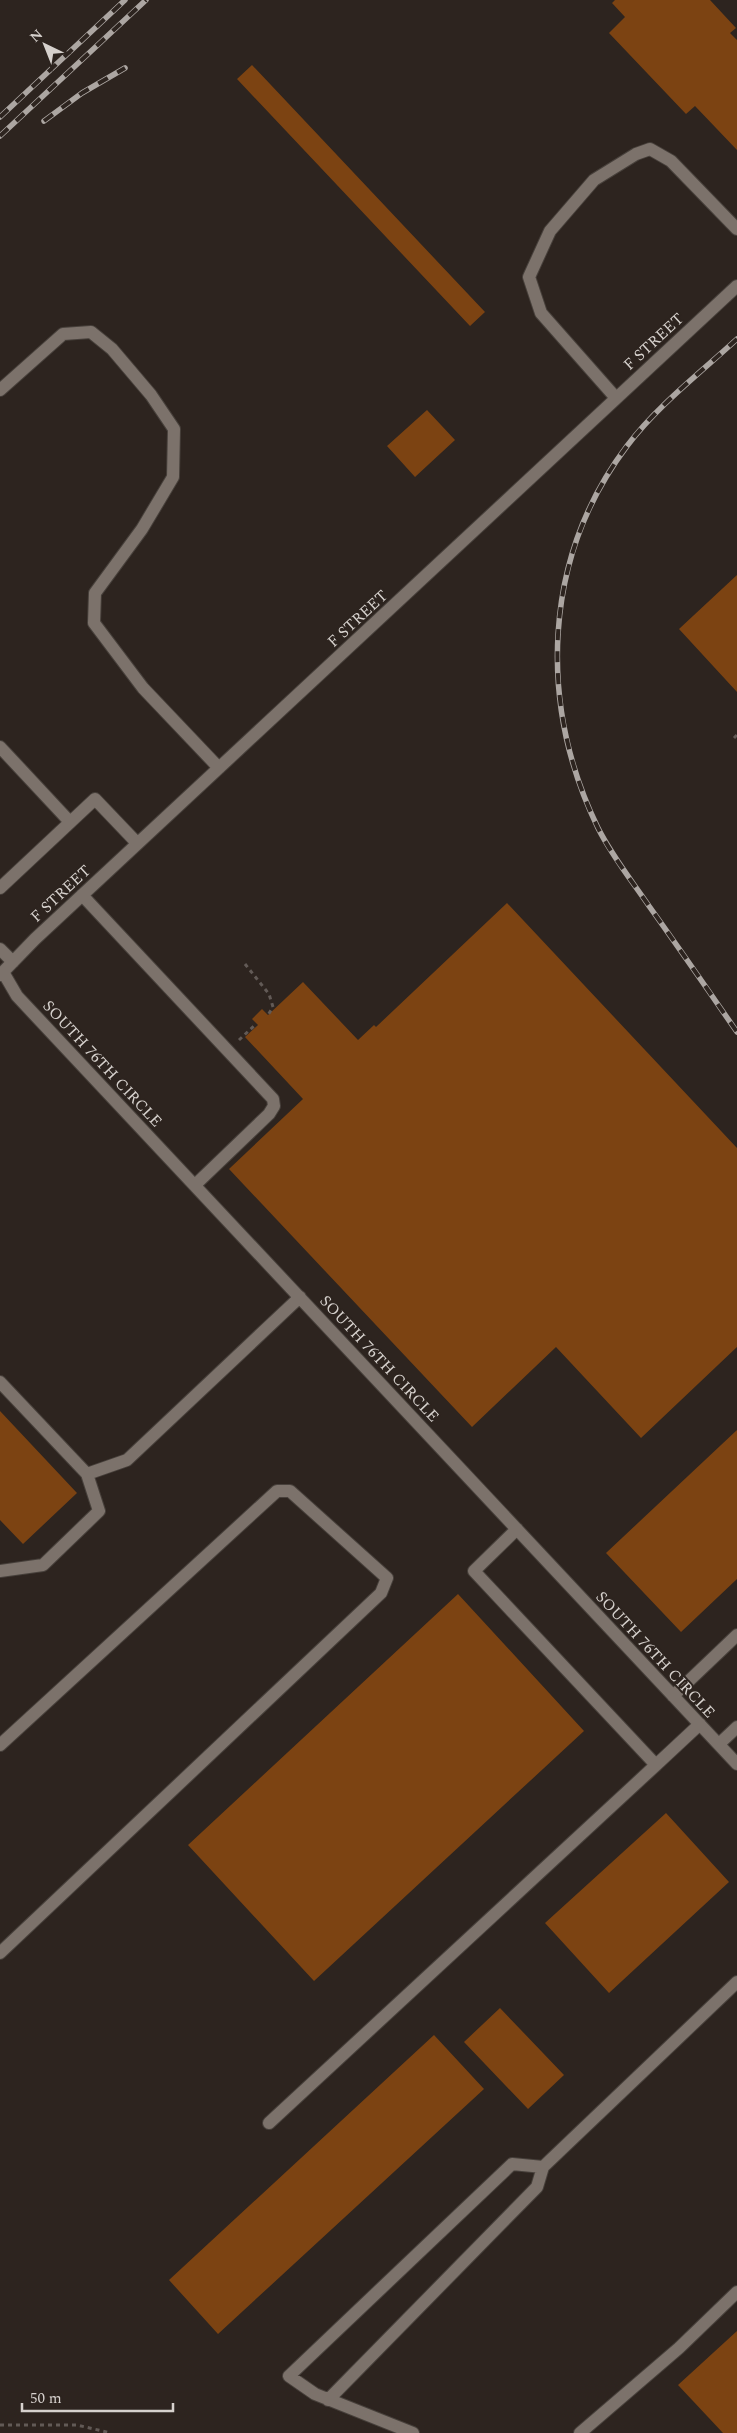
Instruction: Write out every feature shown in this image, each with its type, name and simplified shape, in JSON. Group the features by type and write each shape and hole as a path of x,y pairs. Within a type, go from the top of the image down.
{"street":[{"path":"616,398 541,313 529,278 550,231 594,180 636,154 650,149 671,161 737,230"},
{"name":"F STREET","path":"1,973 137,843 737,286"},
{"path":"0,390 63,334 91,332 118,356 151,396 174,429 173,476 142,529 96,593 94,623 143,688 219,768"},
{"path":"0,747 70,822"},
{"path":"0,888 94,799 137,843"},
{"path":"82,895 273,1099 274,1106 269,1114 195,1185"},
{"path":"0,949 13,962"},
{"name":"SOUTH 76TH CIRCLE","path":"1,973 17,996 737,1764"},
{"path":"87,1474 127,1460 300,1297"},
{"path":"0,1382 87,1474 99,1510 42,1566 0,1571"},
{"path":"0,1745 277,1491 290,1491 386,1578 381,1594 0,1952"},
{"path":"517,1529 474,1571 656,1765"},
{"path":"673,1696 737,1635"},
{"path":"269,2123 700,1724"},
{"path":"718,1744 737,1727"},
{"path":"328,2400 537,2187 543,2167 737,1982"},
{"path":"413,2433 328,2400 315,2394 289,2376 512,2164 543,2167"},
{"path":"580,2433 679,2348 737,2292"}],"path":[{"path":"734,738 737,735"},
{"path":"245,964 272,999 273,1007 268,1015"},
{"path":"235,1044 256,1024"},
{"path":"0,2425 77,2425 111,2433"}],"building":[{"path":"615,0 710,0 736,28 730,33 737,40 737,150 695,106 686,114 609,33 625,17 612,3"},
{"path":"252,65 485,312 470,326 237,79"},
{"path":"427,410 455,440 415,477 387,446"},
{"path":"737,575 737,692 679,629"},
{"path":"507,903 737,1148 737,1347 641,1438 556,1347 472,1427 229,1169 303,1099 245,1037 258,1025 252,1019 262,1009 268,1015 303,982 358,1040 374,1025 376,1027"},
{"path":"0,1411 77,1493 23,1544 0,1520"},
{"path":"737,1430 737,1579 681,1632 606,1553"},
{"path":"458,1594 584,1731 314,1981 188,1845"},
{"path":"666,1813 729,1882 609,1993 545,1923"},
{"path":"500,2008 564,2075 528,2109 464,2042"},
{"path":"434,2035 484,2089 218,2334 169,2280"},
{"path":"737,2331 737,2433 723,2433 678,2385"}],"railway":[{"path":"0,117 125,0"},
{"path":"0,136 146,0"},
{"path":"44,121 82,93 125,68"},
{"path":"737,339 679,390 639,431 627,446 599,490 578,536 565,584 558,633 558,682 565,732 579,781 598,828 622,868 737,1032"}]}
